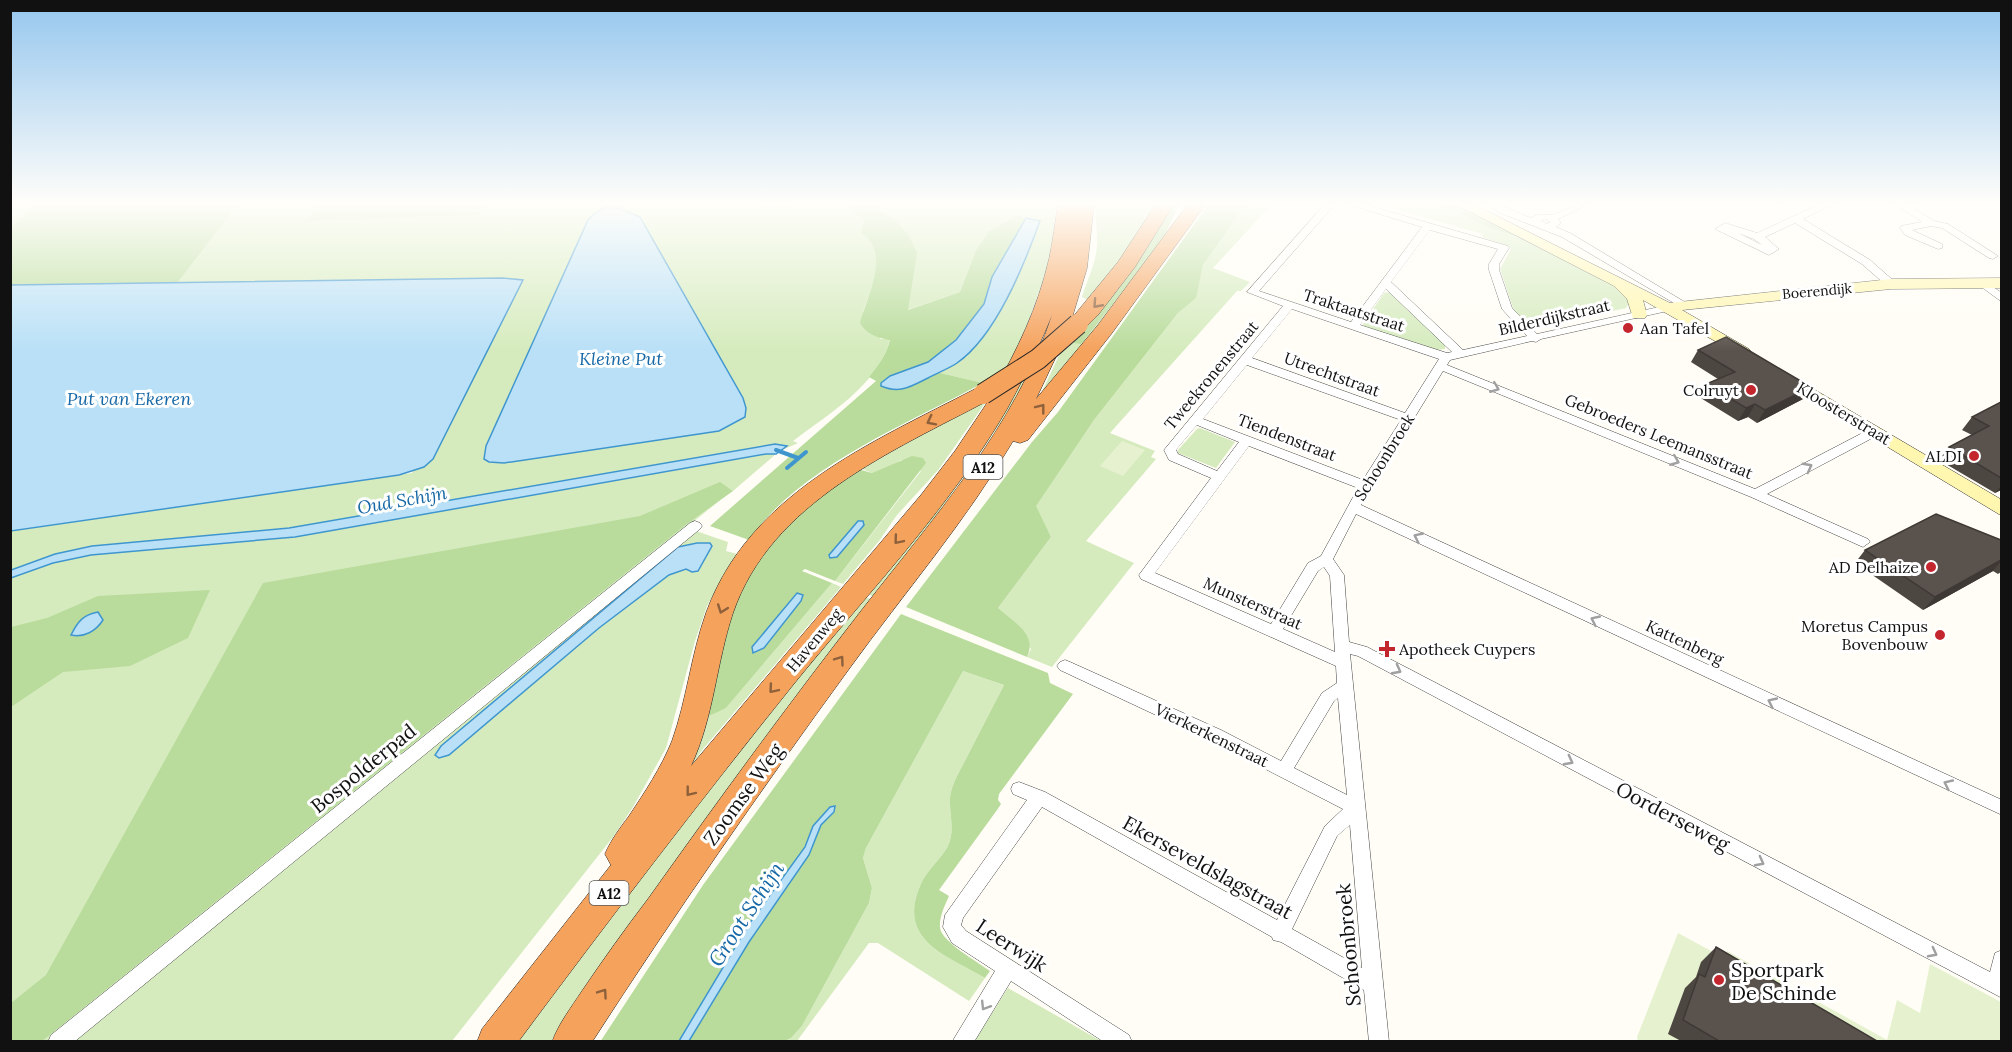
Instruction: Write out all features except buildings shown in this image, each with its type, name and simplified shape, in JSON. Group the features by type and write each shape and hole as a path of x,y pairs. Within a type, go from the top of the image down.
{"highway":[{"name":"Havenweg","path":"494,1041 726,746 909,527 976,439 1014,376 1040,323 1057,270 1060,253"},
{"name":"A12","path":"924,551 1014,419 1059,328 1077,270 1079,253"},
{"path":"494,1041 579,909 662,795 687,739 719,616 727,595 755,551 779,521 796,505 849,466 983,394 1038,359 1100,302 1134,253"},
{"path":"924,551 953,522 1106,329 1161,253"},
{"name":"Zoomse Weg","path":"570,1041 686,872 854,641 924,551"}],"main road":[{"path":"1561,253 1614,279 1638,285 1676,306 1755,360"},
{"path":"1614,279 1634,297 1639,315"},
{"name":"Boerendijk","path":"1676,306 1891,284 2001,283"},
{"name":"Kloosterstraat","path":"1775,372 2001,509"}],"street":[{"name":"Traktaatstraat","path":"1286,253 1252,292 1353,327 1443,362"},
{"path":"1353,327 1408,253"},
{"path":"1501,253 1494,264 1494,270 1507,309 1536,339"},
{"path":"1594,253 1638,285"},
{"path":"1851,253 1866,262 1891,284"},
{"path":"1988,253 1993,256"},
{"path":"1386,283 1461,354"},
{"path":"1984,284 2001,299"},
{"name":"Tweekronenstraat","path":"1218,476 1171,454 1172,447 1289,306"},
{"name":"Bilderdijkstraat","path":"1443,362 1461,354 1676,306"},
{"name":"Utrechtstraat","path":"1245,360 1408,418"},
{"name":"Schoonbroek","path":"1273,633 1312,567 1326,559 1353,507 1443,362"},
{"name":"Gebroeders Leemansstraat","path":"1443,362 1756,494 1863,542"},
{"name":"Tiendenstraat","path":"1195,420 1366,486"},
{"path":"1756,494 1874,432"},
{"path":"1218,476 1247,440"},
{"name":"Munsterstraat","path":"1218,476 1146,575 1273,633 1344,655"},
{"name":"Kattenberg","path":"1353,507 2001,808"},
{"name":"Bospolderpad","path":"58,1041 695,526"},
{"name":"Schoonbroek","path":"1326,559 1338,574 1345,686 1379,1041"},
{"name":"Oorderseweg","path":"1344,655 1362,651 1999,988"},
{"name":"Vierkerkenstraat","path":"1065,666 1284,770 1358,808"},
{"path":"1284,770 1328,697 1345,686"},
{"name":"Ekerseveldslagstraat","path":"1019,789 1039,797 1280,934 1375,985"},
{"name":"Leerwijk","path":"1039,797 954,915 952,927 959,937 1007,970 1122,1041"},
{"name":"Schoonbroek","path":"1280,934 1331,831 1358,808"},
{"path":"1999,988 2001,959"},
{"path":"962,1041 1007,970"}],"green space":[{"path":"11,253 573,253 486,446 484,459 489,462 504,463 719,431 745,417 614,253 876,253 875,274 863,312 881,339 890,339 875,371 864,384 836,409 793,441 798,443 780,451 289,528 92,546 55,554 11,570 11,531 412,473 503,278 177,283 180,279 11,281"},
{"path":"11,253 200,253 177,283 11,285"},
{"path":"875,253 917,253 908,310 960,292 975,253 1006,253 992,277 984,304 956,340 928,362 927,370 983,383 889,431 825,469 796,490 770,514 749,540 710,526 876,381 869,377 882,360 890,340 873,335 860,323 872,287"},
{"path":"912,253 975,253 960,292 907,310 913,262"},
{"path":"1028,253 1050,253 1045,275 1024,333 1007,369 983,383 939,373 974,346 989,328"},
{"path":"1125,253 1089,301 1082,297 1096,254"},
{"path":"1133,253 1157,253 1152,254 1081,344 1067,342"},
{"path":"1173,253 1211,253 1203,265 1196,298 1178,313 1094,420 1036,506 1051,537 998,608 1027,635 1030,649 1027,657 906,607 1032,442 1058,412"},
{"path":"1211,253 1227,253 1213,268 1250,282 1241,291 1237,291 1110,433 1155,451 1151,457 1156,459 1086,541 1134,563 1052,667 1027,657 1031,649 998,608 1051,537 1035,506 1094,420 1178,313 1195,298 1203,265"},
{"path":"1509,253 1550,253 1625,292 1629,303 1626,308 1532,329 1514,311 1500,269"},
{"path":"1153,254 1156,255 1039,398 1063,347"},
{"path":"1390,292 1445,345 1445,349 1435,350 1364,326 1363,324 1384,293"},
{"path":"1033,369 978,457 875,597 863,592 1023,376"},
{"path":"990,396 939,469 897,515 879,541 843,584 835,581 921,471 901,460 888,468 872,473 855,466"},
{"path":"1200,428 1235,442 1216,468 1178,453 1178,450"},
{"path":"1122,441 1145,450 1123,476 1100,466"},
{"path":"776,454 733,491 720,483 729,493 688,526 728,542 726,551 737,554 707,606 695,641 666,748 633,807 613,837 452,1041 11,1042 11,578 53,563 91,555 295,537"},
{"path":"912,456 923,458 926,463 835,581 805,569 802,571 832,583 726,708 711,715 701,716 712,668 744,580 801,507 861,470 872,473"},
{"path":"720,482 733,491 684,526 42,1041 11,1041 11,1003 46,975 263,583 640,516"},
{"path":"832,583 841,587 703,749 671,795 701,716 726,708"},
{"path":"210,590 188,638 130,666 63,672 11,707 11,627 47,618 98,596"},
{"path":"860,595 873,600 590,982 551,1041 510,1042"},
{"path":"901,614 1048,673 1050,683 1073,694 999,794 998,800 1001,804 939,890 949,896 940,920 942,933 969,957 990,971 985,978 941,953 920,933 915,920 915,905 920,886 950,842 952,829 950,796 955,780 1004,685 963,671 866,848 863,858 872,888 869,903 802,1026 791,1038 782,1042 600,1042 703,885"},
{"path":"963,671 1004,685 955,780 950,796 952,829 950,842 920,886 915,905 915,920 920,933 929,944 985,978 969,1001 878,943 869,943 797,1041 782,1042 791,1038 802,1026 869,903 872,888 863,858 866,848"},
{"name":"Sportpark De Schinde","path":"1678,933 1724,958 1727,951 1887,1040 1897,1000 1920,1013 1930,964 2001,1002 2001,1041 1638,1042 1637,1037"},
{"path":"1008,988 1101,1041 974,1042"}],"water":[{"name":"Kleine Put","path":"573,253 661,253 743,398 746,408 745,417 719,431 504,463 489,462 484,459 486,446"},
{"path":"1006,253 1028,253 996,318 971,351 954,365 910,387 894,389 881,386 881,383 890,376 928,362 956,340 984,304 992,277"},
{"name":"Put van Ekeren","path":"503,278 523,280 433,459 424,467 399,475 11,531 11,285"},
{"path":"775,444 787,446 776,454 295,537 91,555 53,563 11,578 11,570 55,554 92,546 289,528"},
{"path":"858,521 863,521 864,525 837,557 830,558 829,555"},
{"path":"710,543 712,546 698,571 692,572 686,569 669,575 599,628 449,755 439,758 435,755 441,746 678,547"},
{"path":"797,593 803,595 801,601 764,648 753,653 752,647"},
{"path":"98,612 103,620 97,627 89,633 71,635 82,619"},
{"path":"835,806 834,812 821,825 809,855 749,942 689,1041 679,1041 749,924 805,847 813,826 830,807"}],"waterway":[{"name":"Oud Schijn","path":"776,450 798,458"},
{"name":"Oud Schijn","path":"787,468 806,452"}],"place":[{"name":"Aan Tafel","path":"1628,328"},
{"name":"Colruyt","path":"1751,390"},
{"name":"ALDI","path":"1974,456"},
{"name":"AD Delhaize","path":"1931,567"},
{"name":"Moretus Campus Bovenbouw","path":"1940,635"},
{"name":"Apotheek Cuypers","path":"1387,649"},
{"name":"Sportpark De Schinde","path":"1719,980"}],"water label":[{"name":"Groot Schijn","path":"746,914"}]}
